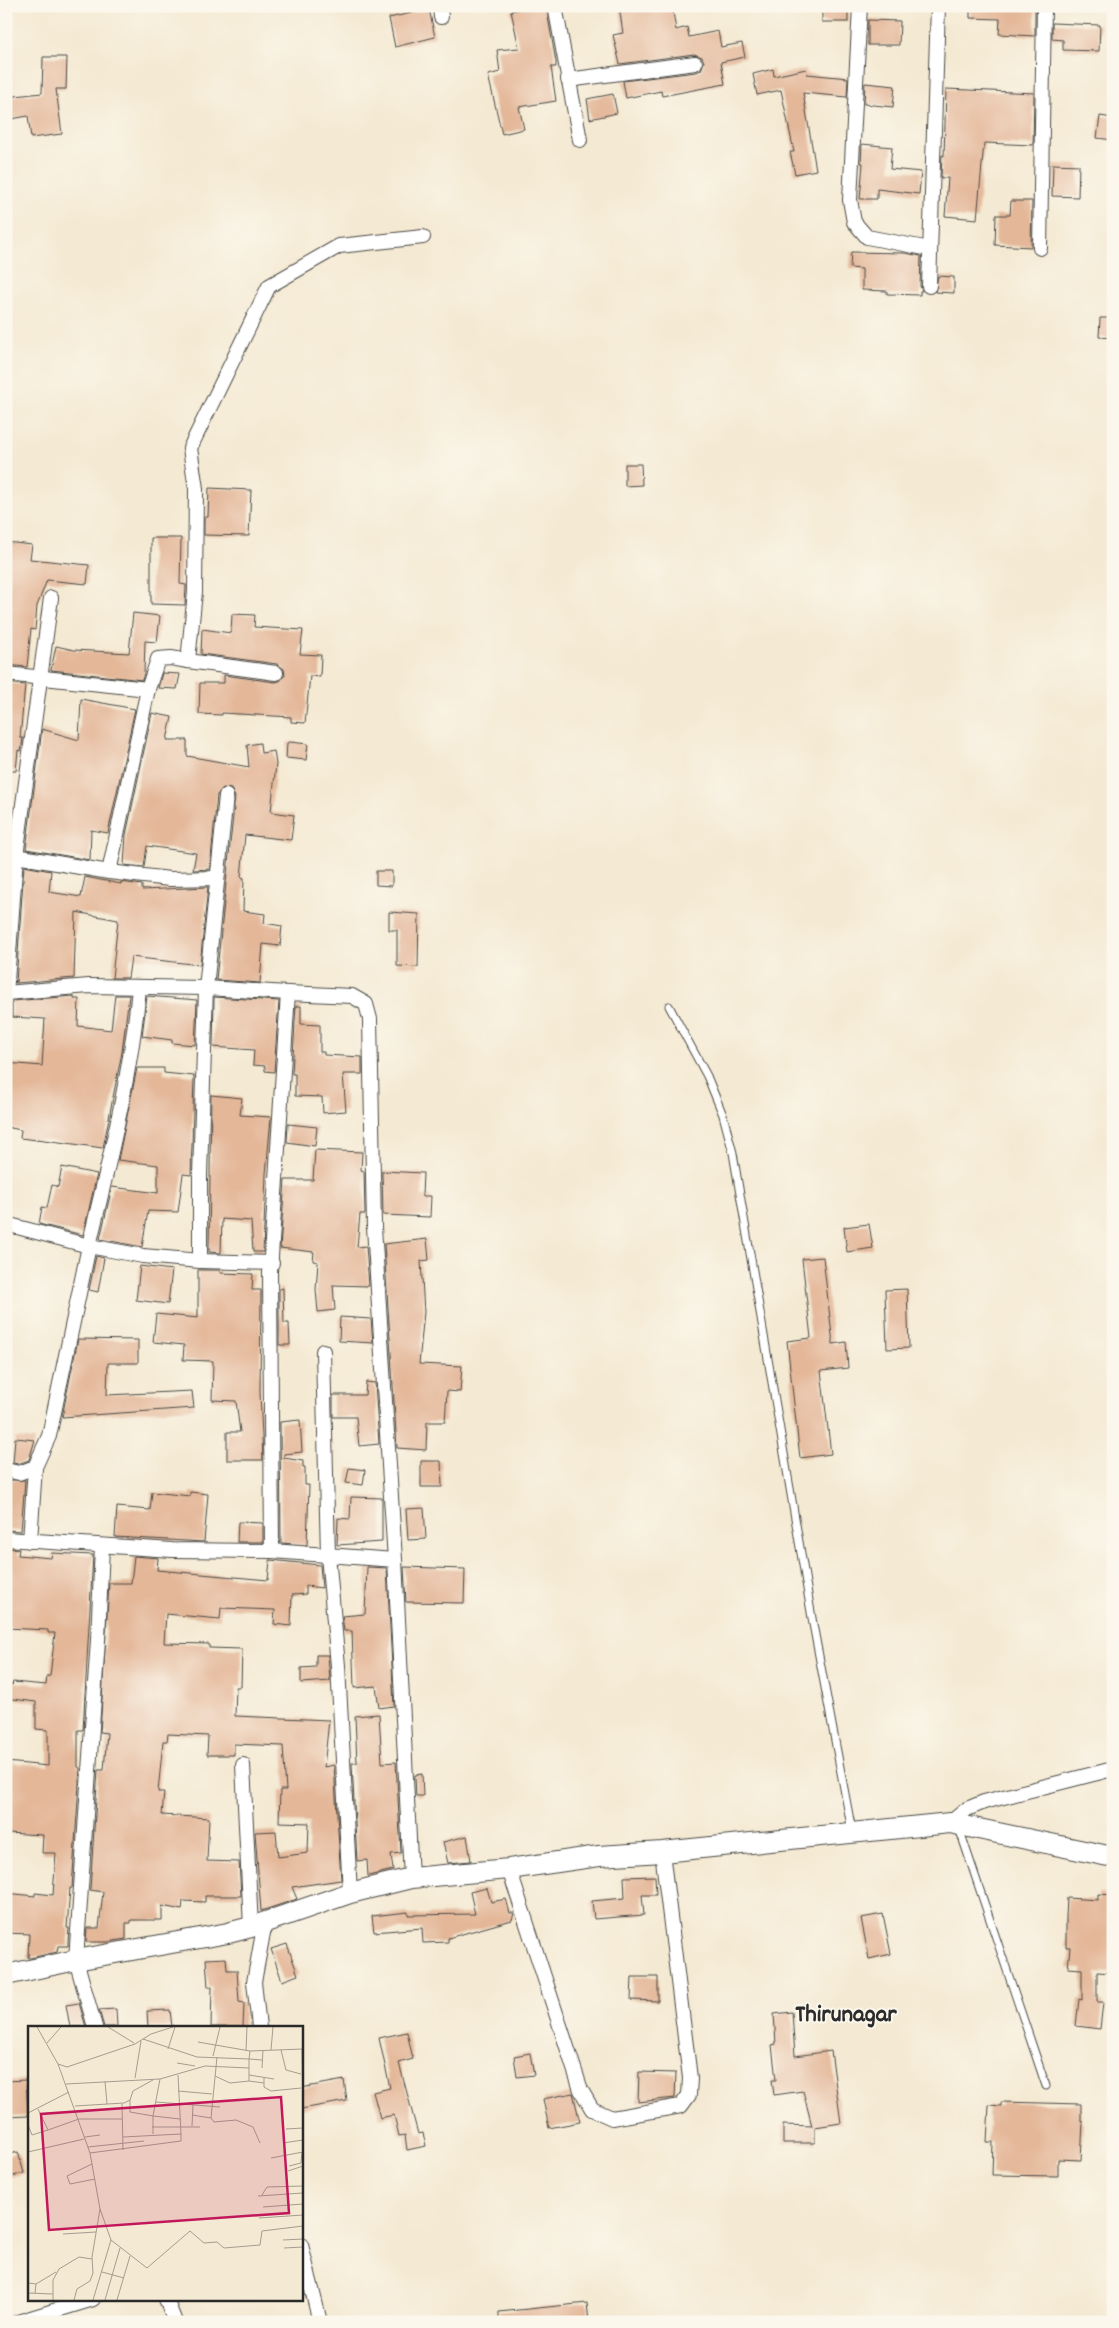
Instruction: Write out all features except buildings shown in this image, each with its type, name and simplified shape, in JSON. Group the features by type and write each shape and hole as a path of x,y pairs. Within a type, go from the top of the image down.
{"street":[{"path":"555,6 580,140"},
{"path":"860,6 850,200 854,222 867,237 930,249"},
{"path":"929,286 938,6"},
{"path":"1040,248 1044,6"},
{"path":"568,80 695,64"},
{"path":"188,660 195,592 196,489 190,448 269,286 339,246 423,237"},
{"path":"51,598 16,856 6,994 89,986 206,988 352,996 366,1004 370,1019 374,1227 395,1560 411,1878"},
{"path":"109,872 148,689 158,659 188,660 276,673"},
{"path":"6,674 148,689"},
{"path":"200,1261 206,988 226,796"},
{"path":"16,856 109,872 170,879 217,878"},
{"path":"30,1541 36,1467 48,1436 113,1145 134,1036 139,988"},
{"path":"272,1551 272,1263 276,1162 288,993"},
{"path":"6,1224 89,1246 143,1256 200,1261 272,1263"},
{"path":"323,1351 328,1555 338,1666 350,1893"},
{"path":"6,1470 19,1473 36,1467"},
{"path":"6,1539 102,1546 272,1551 395,1560"},
{"path":"95,2026 76,1960 98,1640 102,1546"},
{"path":"243,1765 258,1925 254,1982 259,2026"},
{"path":"954,1824 967,1810 984,1802 1113,1769"},
{"path":"6,1975 258,1925 350,1893 411,1878 509,1869 599,1856 662,1852 954,1824 1113,1857"},
{"path":"509,1869 581,2090 592,2110 612,2118 681,2106 689,2095 690,2078 662,1852"},
{"path":"302,2249 320,2322"},
{"path":"18,2322 90,2300"},
{"path":"166,2300 174,2322"}],"lane":[{"path":"669,1006 707,1076 723,1115 733,1153 813,1624 852,1833"},
{"path":"954,1824 1046,2086"}],"district":[{"name":"Thirunagar","path":"846,2016"}]}
